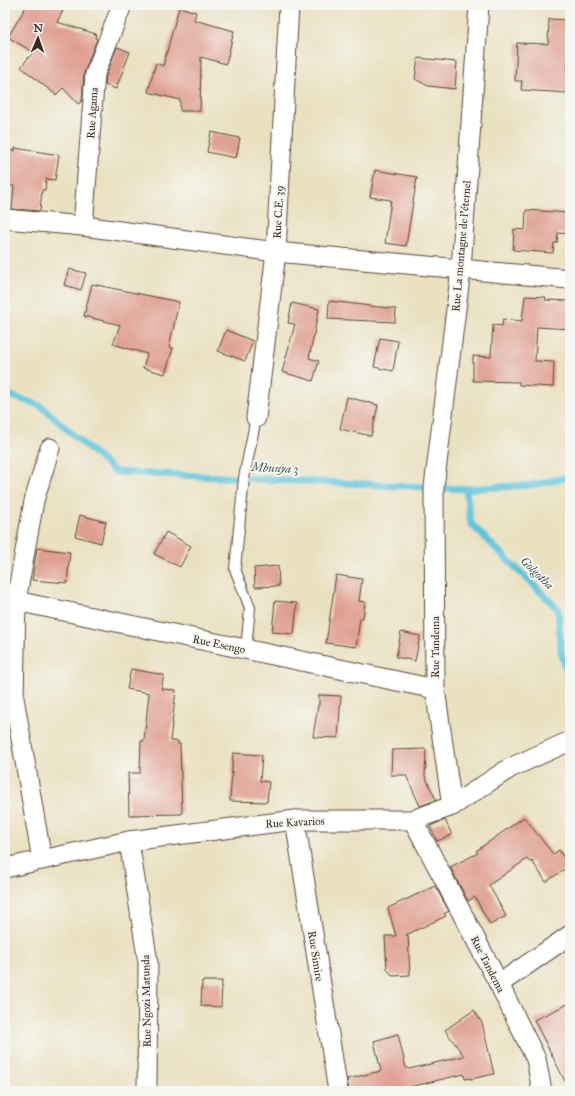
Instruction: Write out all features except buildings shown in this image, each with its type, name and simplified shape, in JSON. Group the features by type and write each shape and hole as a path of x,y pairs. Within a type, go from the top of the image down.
{"street":[{"name":"Rue Agama","path":"83,226 95,74 122,5"},
{"name":"Rue C.E. 39","path":"256,418 276,252 289,5"},
{"name":"Rue La montagne de l'éternel","path":"434,487 461,269 479,5"},
{"path":"5,219 83,226 276,252 570,278"},
{"path":"42,860 9,699 11,598 34,501 50,448"},
{"name":"Rue Tandema","path":"434,487 435,689 452,806"},
{"name":"Rue Esengo","path":"11,598 435,689"},
{"name":"Rue Kavarios","path":"5,868 129,841 294,820 413,820 452,806 510,768 570,741"},
{"name":"Rue Simire","path":"294,820 338,1091"},
{"name":"Rue Tandema","path":"413,820 499,984 536,1059 542,1091"},
{"name":"Rue Ngozi Matunda","path":"129,841 148,963 147,1091"},
{"path":"499,984 570,935"}],"lane":[{"path":"246,649 250,608 235,569 244,478 256,418"}],"waterway":[{"name":"Mbunya 3","path":"5,394 41,406 115,472 466,489 532,485 570,477"},
{"name":"Golgotha","path":"466,489 471,524 558,609 561,651 570,684"}]}
